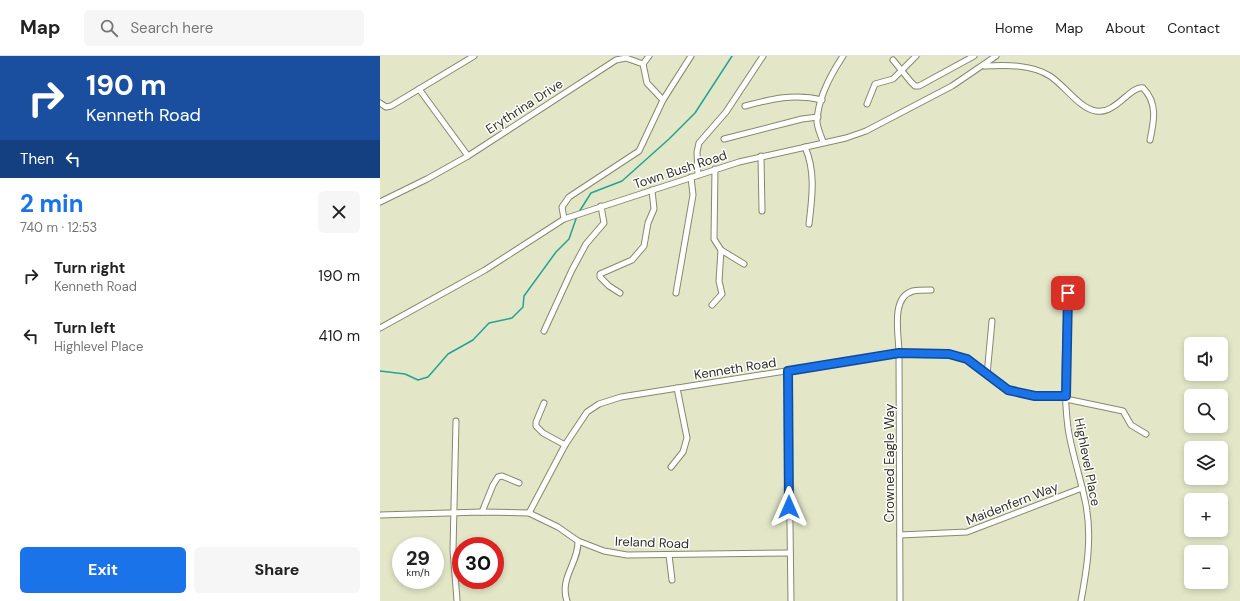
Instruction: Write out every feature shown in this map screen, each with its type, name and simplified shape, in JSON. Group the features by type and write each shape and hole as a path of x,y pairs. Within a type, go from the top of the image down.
{"street":[{"path":"380,103 386,107 392,106 474,56"},
{"path":"649,56 643,64 646,83 663,100"},
{"path":"564,218 562,207 568,197 639,151 663,100 692,56"},
{"path":"698,175 697,152 699,143 726,112 763,56"},
{"path":"823,142 817,122 818,117 822,100 833,71 843,56"},
{"path":"867,104 875,84 893,79 916,56"},
{"path":"893,60 915,86 919,86 974,56"},
{"name":"Town Bush Road","path":"380,328 485,270 564,218 715,169 761,156 846,138 873,128 952,86 984,66 993,57"},
{"name":"Erythrina Drive","path":"380,202 427,179 468,156 616,60 626,58 643,64"},
{"path":"984,66 1019,67 1043,72 1087,108 1096,112 1107,110 1137,88 1143,88 1150,97 1153,107 1154,121 1150,140"},
{"path":"419,89 468,156"},
{"path":"745,106 795,96 822,100"},
{"path":"724,139 802,119 818,117"},
{"path":"805,147 810,157 813,176 809,224"},
{"path":"761,156 762,211"},
{"path":"715,169 714,239 721,250 744,264"},
{"path":"676,293 693,195 691,177"},
{"path":"620,293 609,286 600,277 600,274 632,260 644,246 648,223 654,209 652,190"},
{"path":"544,331 572,270 586,244 604,223 601,206"},
{"path":"712,305 722,294 718,281 721,250"},
{"name":"Highlevel Place","path":"1068,280 1066,397 1068,428 1082,488 1090,548 1081,601"},
{"name":"Crowned Eagle Way","path":"900,601 899,353 897,312 900,302 905,295 913,291 931,290"},
{"path":"987,375 992,321"},
{"name":"Kenneth Road","path":"529,513 566,445 587,412 599,404 621,397 899,353 949,354 967,359 998,384 1016,393 1035,396 1066,397 1123,411 1131,425 1146,434"},
{"path":"788,371 792,601"},
{"path":"671,467 682,452 687,438 677,388"},
{"path":"544,404 536,422 536,426 543,433 566,445"},
{"path":"456,421 453,514 454,562 457,600"},
{"path":"482,512 493,484 498,478 502,476 519,483"},
{"name":"Maidenfern Way","path":"900,535 968,532 1082,488"},
{"name":"Ireland Road","path":"380,515 482,512 529,513 558,527 578,541 617,554 669,555 790,553"},
{"path":"567,601 565,585 577,550 578,541"},
{"path":"669,555 672,580"}],"waterway":[{"path":"579,212 591,193 622,181 669,139 695,113 732,56"},
{"path":"380,371 405,374 418,380 428,377 448,354 473,340 489,323 512,318 523,307 524,296 556,252 569,239 577,216"}],"route":[{"path":"789,507 788,371 899,353 949,354 967,359 998,384 1016,393 1035,396 1066,396 1068,293"}]}
